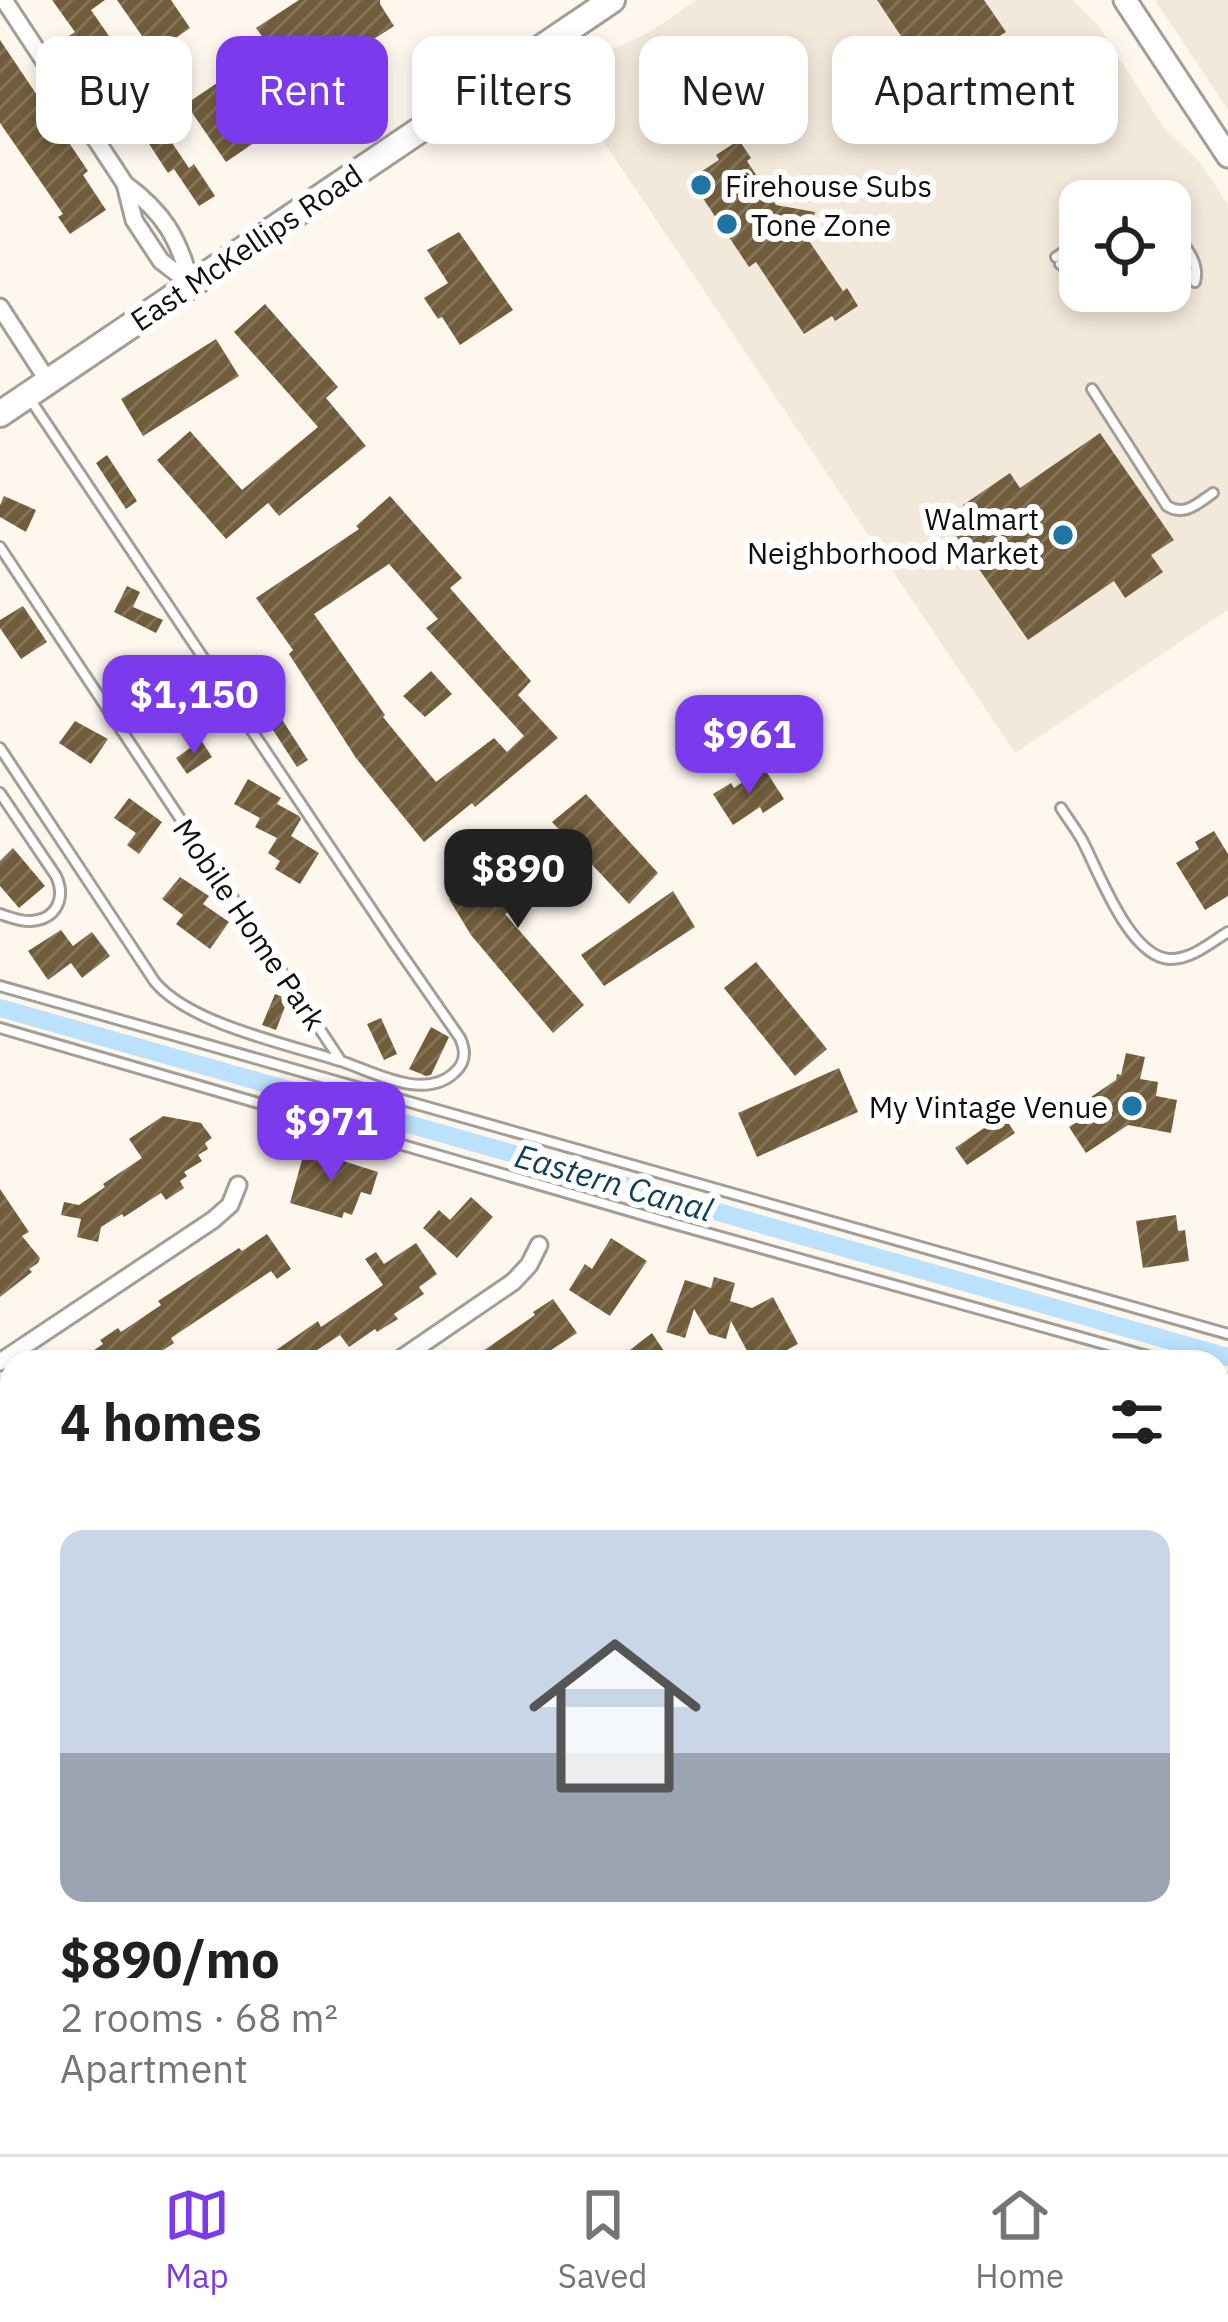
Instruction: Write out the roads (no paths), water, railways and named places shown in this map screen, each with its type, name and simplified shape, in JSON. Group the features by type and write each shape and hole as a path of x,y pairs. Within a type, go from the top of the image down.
{"main road":[{"name":"East McKellips Road","path":"0,414 612,0"},
{"path":"1124,0 1228,156"}],"street":[{"path":"4,0 125,184 152,205 182,249 191,284"},
{"path":"125,184 134,220 161,261 191,284"},
{"path":"0,307 38,388"},
{"path":"17,1350 213,1220 230,1204 238,1185"},
{"path":"414,1350 513,1282 529,1265 538,1244"}],"lane":[{"path":"1191,257 1195,282 1191,276"},
{"name":"Mobile Home Park","path":"0,748 154,982 171,999 207,1018 390,1078 434,1084 460,1068 465,1054 460,1038 394,943 38,388"},
{"path":"1092,389 1167,506 1180,512 1213,493"},
{"name":"Mobile Home Park","path":"0,547 341,1061"},
{"path":"0,793 56,876 62,898 55,911 38,920 0,914"},
{"path":"1061,808 1134,938 1152,955 1179,958 1228,932"},
{"path":"0,986 1228,1334"},
{"path":"0,1028 1125,1350"}],"waterway":[{"name":"Eastern Canal","path":"0,1008 1203,1350"}],"place":[{"name":"Firehouse Subs","path":"701,185"},
{"name":"Tone Zone","path":"727,224"},
{"name":"Walmart Neighborhood Market","path":"1063,535"},
{"name":"My Vintage Venue","path":"1132,1106"}]}
